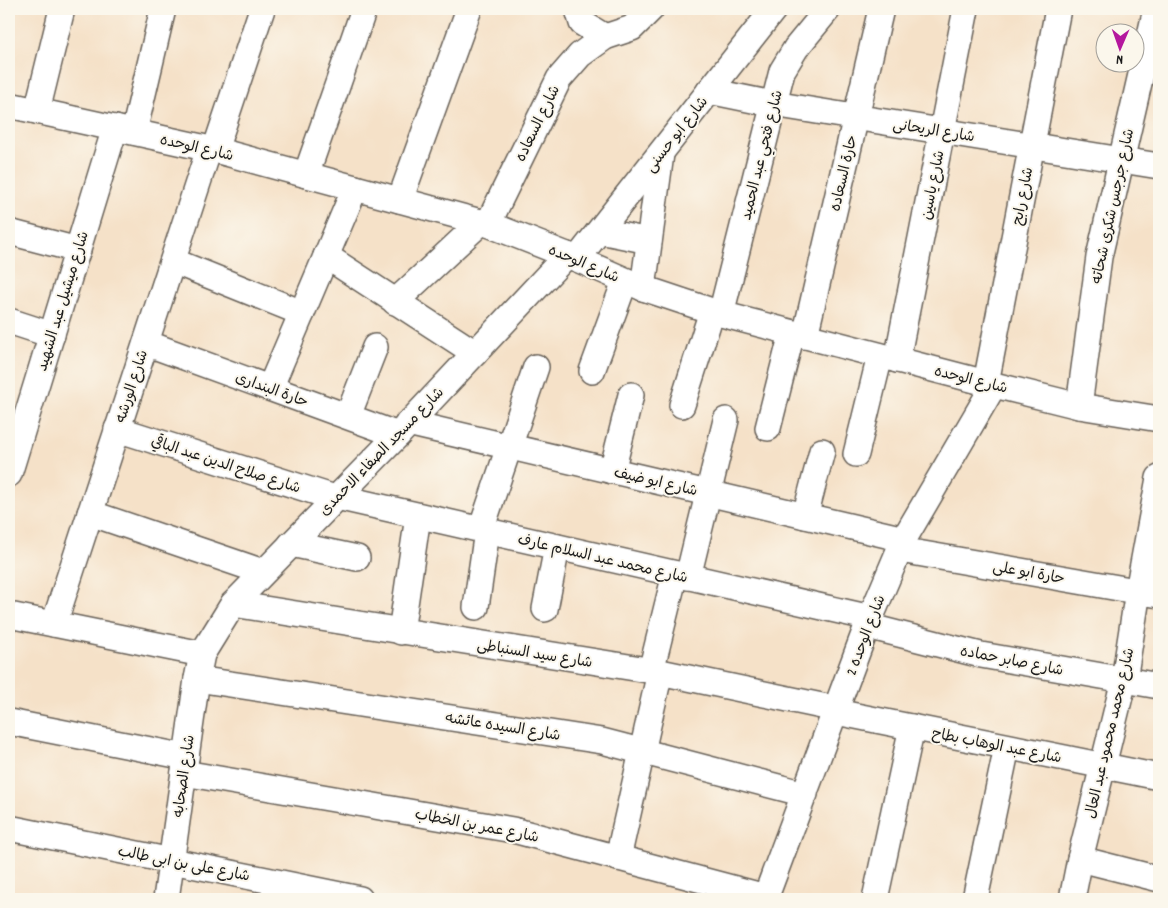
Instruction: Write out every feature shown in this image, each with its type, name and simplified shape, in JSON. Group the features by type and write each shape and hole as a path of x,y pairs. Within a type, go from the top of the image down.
{"street":[{"path":"37,111 62,9"},
{"name":"شارع ميشيل عبد الشهيد","path":"9,474 78,250 125,130 162,9"},
{"name":"شارع الورشه","path":"54,624 172,261 262,9"},
{"path":"306,175 364,9"},
{"path":"400,200 469,9"},
{"path":"580,9 579,13 582,23 605,37"},
{"name":"شارع السعاده","path":"484,223 559,79 580,55 605,37 632,28 651,9"},
{"name":"شارع ابو حسنى","path":"572,257 600,231 774,9"},
{"name":"شارع فتحي عبد الحميد","path":"682,405 717,313 782,71 796,48 828,9"},
{"name":"حارة السعاده","path":"768,428 798,335 856,117 882,9"},
{"name":"شارع ياسين","path":"856,454 889,358 942,131 966,9"},
{"name":"شارع رابح","path":"990,384 1058,9"},
{"name":"شارع جرجس شكرى شحاته","path":"1079,406 1099,257 1156,9"},
{"name":"شارع الريحانى","path":"709,91 773,104 1159,166"},
{"name":"شارع الوحده","path":"9,105 212,150 484,223 572,257 634,285 717,313 1079,406 1159,419"},
{"path":"592,371 634,285 649,241 661,152"},
{"path":"270,388 355,188"},
{"path":"396,302 484,223"},
{"path":"600,231 649,241"},
{"path":"9,232 78,250"},
{"path":"326,256 475,353"},
{"name":"شارع مسجد الصفاء الاحمدى","path":"202,654 232,604 475,353 572,257"},
{"path":"172,261 302,313"},
{"path":"9,321 52,335"},
{"name":"حارة البندارى","path":"146,343 348,416 403,429"},
{"path":"348,416 375,347"},
{"path":"476,607 484,531 509,447 536,367"},
{"name":"شارع الوحده 2","path":"765,898 869,622 902,544 990,384"},
{"path":"612,471 631,394"},
{"path":"618,858 642,752 655,672 708,493 726,420"},
{"name":"شارع صلاح الدين عبد الباقي","path":"117,429 336,498"},
{"name":"شارع ابو ضيف","path":"403,429 509,447 805,516 902,544"},
{"path":"805,516 822,451"},
{"name":"شارع محمد محمود عبد العال","path":"1072,899 1124,680 1149,593 1159,478"},
{"name":"شارع محمد عبد السلام عارف","path":"336,498 682,576 869,622"},
{"path":"90,513 263,572"},
{"path":"401,632 418,516"},
{"path":"291,544 357,558"},
{"name":"حارة ابو على","path":"902,544 1149,593"},
{"path":"545,609 557,547"},
{"name":"شارع سيد السنباطى","path":"232,604 655,672 836,710"},
{"path":"9,615 202,654"},
{"name":"شارع صابر حماده","path":"869,622 981,655 1159,686"},
{"name":"شارع الصحابه","path":"166,899 202,654"},
{"name":"شارع السيده عائشه","path":"197,679 602,741 805,794"},
{"name":"شارع عبد الوهاب بطاح","path":"836,710 1159,777"},
{"name":"شارع عمر بن الخطاب","path":"9,722 185,765 514,830 765,898"},
{"path":"875,899 912,727"},
{"path":"975,899 1007,747"},
{"name":"شارع على بن ابى طالب","path":"9,828 360,899"},
{"path":"1080,860 1159,879"}]}
